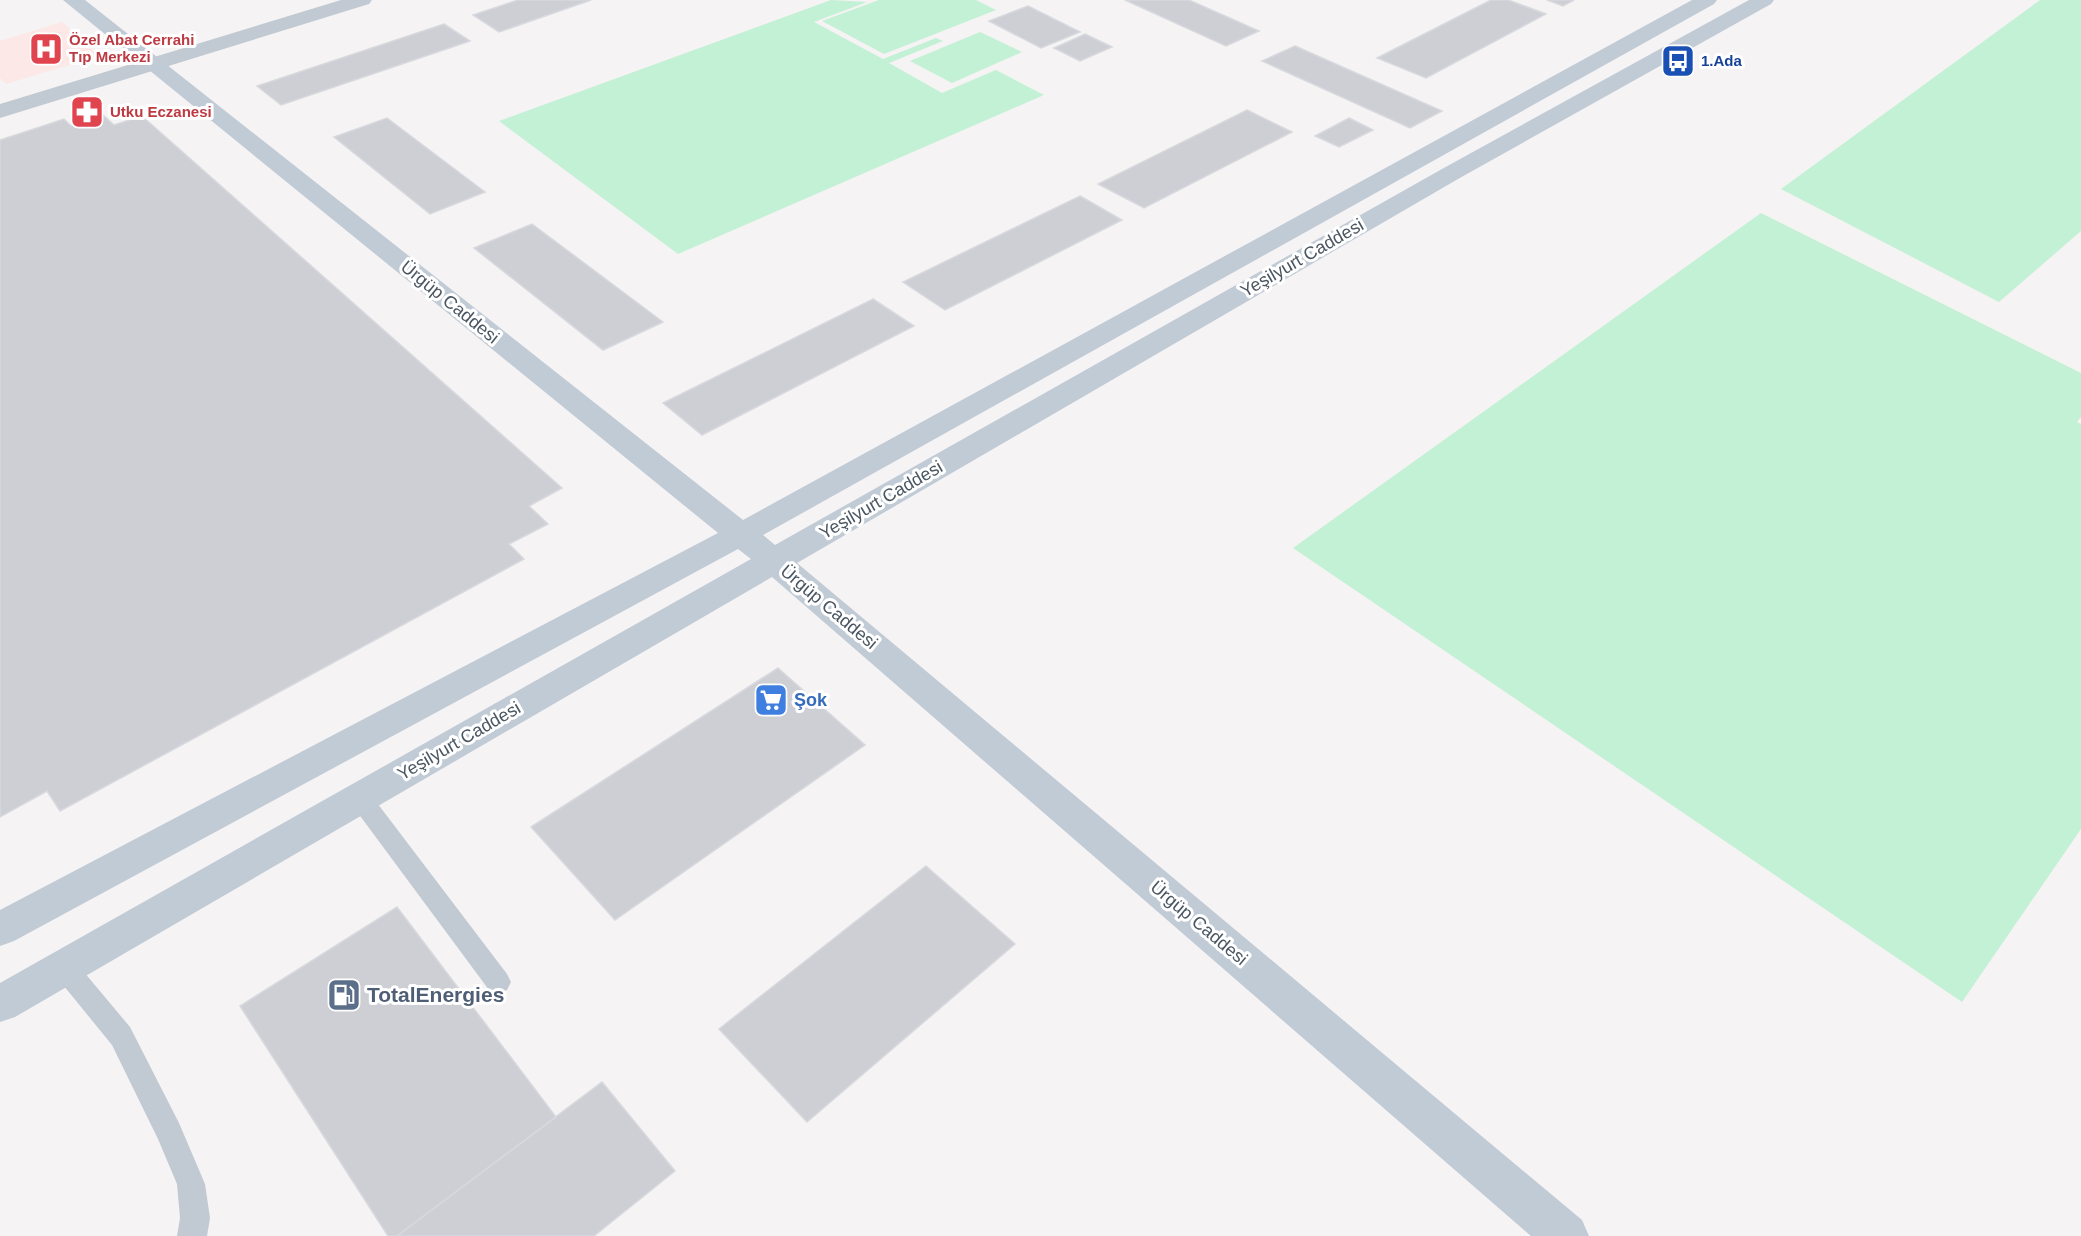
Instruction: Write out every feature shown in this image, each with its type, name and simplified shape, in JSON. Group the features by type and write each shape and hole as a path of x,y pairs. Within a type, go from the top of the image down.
{"main road":[{"name":"Ürgüp Caddesi","path":"73,0 774,561 1566,1236"},
{"name":"Yeşilyurt Caddesi","path":"0,929 741,534 1707,0"},
{"name":"Yeşilyurt Caddesi","path":"0,1004 1527,130 1764,0"},
{"path":"1496,116 1527,130"},
{"path":"1419,160 1450,174"}],"street":[{"path":"0,111 153,66 362,0"}],"lane":[{"path":"360,798 498,982"},
{"path":"64,967 121,1036 169,1132 191,1184 195,1218 192,1236"}],"shaded area":[{"name":"Özel Abat Cerrahi Tıp Merkezi","path":"62,22 99,56 6,84 0,78 0,41"}],"green space":[{"path":"831,0 867,2 814,22 883,59 936,38 943,41 889,63 942,93 996,70 1044,95 678,254 499,121"},
{"path":"879,0 976,0 996,10 884,54 822,21"},
{"path":"2040,0 2081,0 2081,231 1999,302 1781,189"},
{"path":"980,32 1022,52 952,83 910,61"},
{"path":"1761,213 2081,373 2081,417 2077,422 2081,424 2081,829 1962,1002 1293,548"}],"building":[{"path":"518,0 591,0 499,32 473,15"},
{"path":"1125,0 1189,0 1259,31 1226,46"},
{"path":"1491,0 1508,0 1546,14 1426,78 1377,58"},
{"path":"1547,0 1574,0 1563,6"},
{"path":"1028,6 1080,32 1041,48 989,21"},
{"path":"444,24 470,41 281,105 257,86"},
{"path":"1085,34 1112,47 1080,61 1054,48"},
{"path":"1295,46 1442,111 1410,128 1262,61"},
{"path":"1247,110 1292,132 1144,208 1098,184"},
{"path":"103,115 114,125 142,116 562,488 529,506 548,524 509,544 524,559 60,811 47,791 0,817 0,140 64,119 71,126"},
{"path":"387,118 485,192 430,214 334,137"},
{"path":"1349,118 1373,130 1339,147 1315,136"},
{"path":"1080,196 1122,220 945,310 903,282"},
{"path":"532,224 663,322 603,350 474,248"},
{"path":"873,299 914,326 702,435 663,403"},
{"path":"778,668 865,745 615,920 531,827"},
{"path":"926,866 1015,944 807,1122 719,1029"},
{"path":"397,907 556,1117 397,1236 388,1236 240,1006"},
{"path":"602,1082 675,1171 594,1236 397,1236"}],"place":[{"name":"Özel Abat Cerrahi Tıp Merkezi","path":"46,49"},
{"name":"1.Ada","path":"1678,61"},
{"name":"Utku Eczanesi","path":"87,112"},
{"name":"Şok","path":"771,700"},
{"name":"TotalEnergies","path":"344,995"}]}
